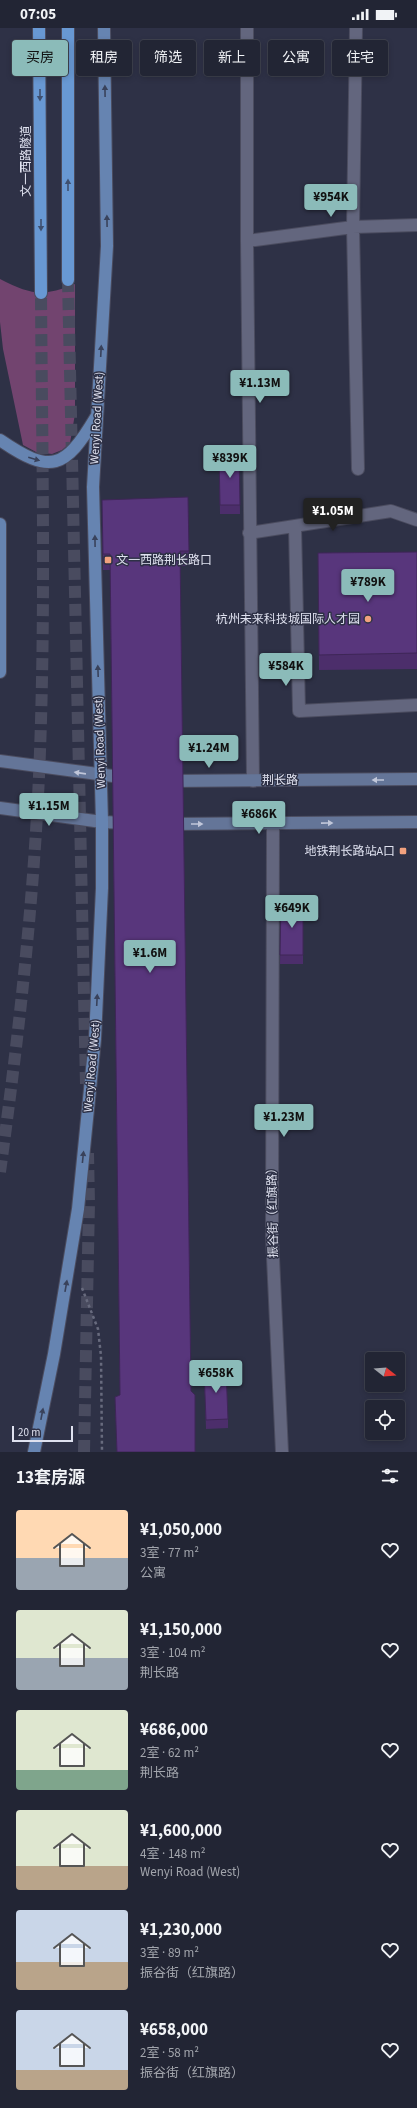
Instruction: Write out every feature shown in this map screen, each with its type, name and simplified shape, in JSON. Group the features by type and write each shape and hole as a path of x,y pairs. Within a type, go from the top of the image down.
{"highway":[{"name":"文一西路隧道","path":"39,28 41,293"},
{"path":"68,28 68,280"}],"main road":[{"name":"Wenyi Road (West)","path":"34,1452 54,1354 78,1209 95,1039 102,888 102,822 93,487 107,246 104,28"},
{"path":"0,440 24,457 43,462 56,462 68,455 82,441 98,415"},
{"path":"0,524 0,672"},
{"path":"0,761 101,776 137,779"},
{"name":"荆长路","path":"151,780 417,779"},
{"path":"0,808 102,822 138,823"},
{"path":"159,824 417,822"}],"street":[{"path":"246,28 249,533 253,780"},
{"path":"356,28 353,227 358,468"},
{"path":"247,241 353,227 417,225"},
{"path":"249,533 391,511 417,520"},
{"path":"295,526 299,711 417,705"},
{"name":"振谷街（红旗路）","path":"273,823 272,1236 282,1452"}],"path":[{"path":"81,1286 98,1330 101,1356 102,1452"}],"shaded area":[{"path":"0,279 29,291 37,292 54,291 75,284 75,414 70,443 62,450 52,454 36,452 23,445 3,349 0,322"}],"building":[{"path":"239,452 240,505 220,505 219,453"},
{"path":"188,497 189,551 180,551 191,1391 195,1395 195,1452 117,1452 115,1397 120,1395 110,554 103,554 102,500"},
{"name":"杭州未来科技城国际人才园","path":"417,552 417,653 319,655 318,553"},
{"path":"281,903 303,903 303,955 280,955"},
{"path":"226,1369 228,1419 206,1420 204,1370"}],"tunnel":[{"path":"68,280 86,1085"},
{"path":"0,1172 13,1074 29,925 39,776 43,595 41,293"},
{"path":"84,1452 89,1203 88,1153"}],"place":[{"name":"文一西路荆长路口","path":"108,560"},
{"name":"杭州未来科技城国际人才园","path":"368,619"},
{"name":"地铁荆长路站A口","path":"403,851"}]}
